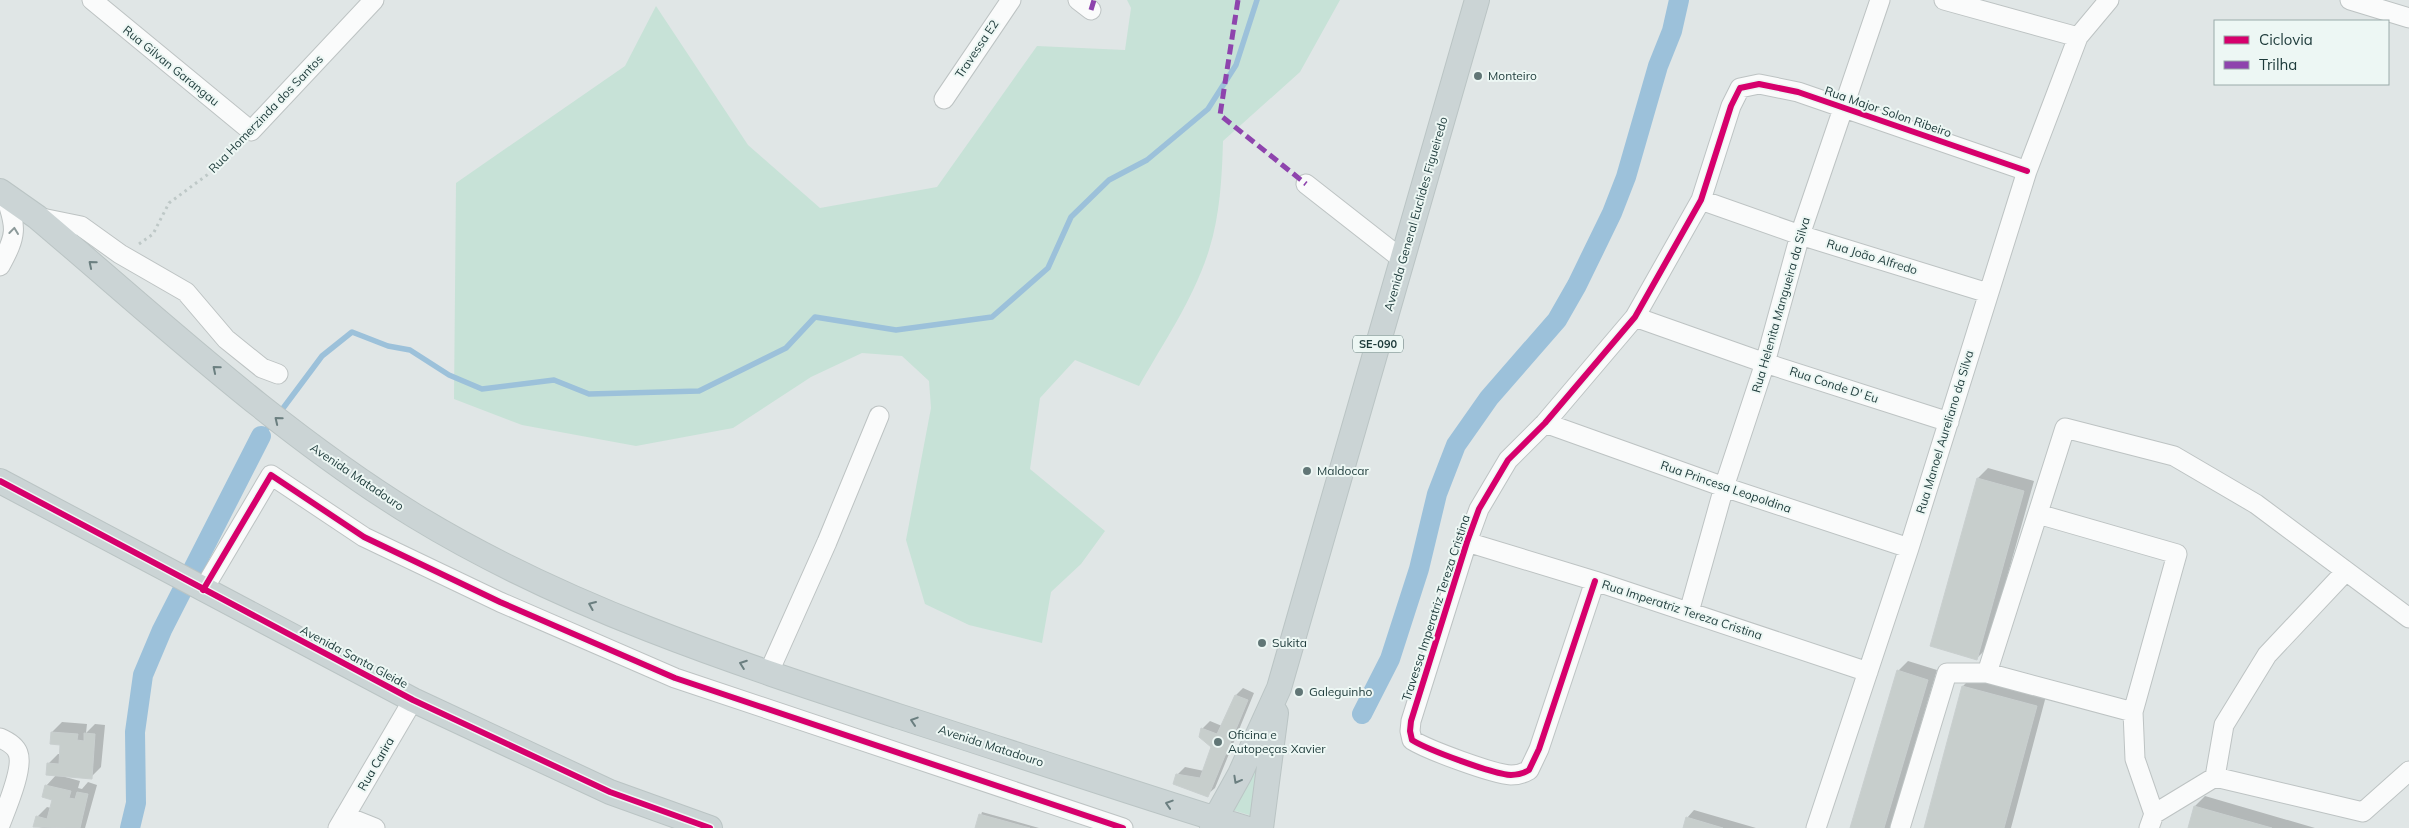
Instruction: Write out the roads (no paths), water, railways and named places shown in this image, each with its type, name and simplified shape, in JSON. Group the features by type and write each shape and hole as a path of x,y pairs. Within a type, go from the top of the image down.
{"main road":[{"name":"Avenida General Euclides Figueiredo","path":"1214,823 1240,774 1279,688 1477,0"},
{"name":"Avenida Matadouro","path":"3,193 38,217 253,400 303,440 418,518 512,570 606,611 768,674 1214,823 1245,828"},
{"name":"Avenida Santa Gleide","path":"0,481 413,700 610,792 710,828"},
{"name":"Avenida General Euclides Figueiredo","path":"1261,828 1279,688"}],"street":[{"name":"Rua Gilvan Garangau","path":"92,0 251,131"},
{"name":"Travessa E2","path":"944,99 1011,0"},
{"name":"Rua Helenita Mangueira da Silva","path":"1689,612 1724,487 1765,363 1800,234 1880,0"},
{"path":"1944,0 2078,37"},
{"name":"Rua Manoel Aureliano da Silva","path":"1816,828 1909,548 2027,171 2078,37 2109,0"},
{"path":"2350,0 2409,18"},
{"name":"Rua Homerzinda dos Santos","path":"251,131 374,2"},
{"name":"Rua Major Solon Ribeiro","path":"1740,88 1750,84 1776,86 2027,171"},
{"name":"Travessa Imperatriz Tereza Cristina","path":"1595,581 1532,766 1523,773 1503,774 1420,745 1412,740 1411,721 1479,509 1508,460 1545,423 1635,317 1701,200 1731,106 1740,88"},
{"path":"1306,184 1403,260"},
{"path":"0,266 12,245 15,222 3,193"},
{"name":"Rua João Alfredo","path":"1701,200 1800,234 1988,293"},
{"path":"38,217 81,226 120,254 186,292 226,339 262,368 278,374"},
{"name":"Rua Conde D' Eu","path":"1635,317 1765,363 1949,422"},
{"path":"768,674 840,512 879,416"},
{"name":"Rua Princesa Leopoldina","path":"1545,423 1724,487 1909,548"},
{"path":"1987,673 2065,428 2174,456 2256,504 2409,618"},
{"path":"201,589 271,474 364,537 500,602 675,678 1124,828"},
{"path":"2038,514 2178,554 2133,712 2135,759 2152,821 2215,777 2224,725 2267,655 2346,571"},
{"name":"Rua Imperatriz Tereza Cristina","path":"1467,542 1595,581 1868,672"},
{"path":"1900,828 1946,673 1987,673 2133,712"},
{"name":"Rua Carira","path":"342,822 413,700"},
{"path":"0,738 15,747 19,760 0,825"},
{"path":"2215,777 2363,812 2409,771"},
{"path":"342,822 375,828"}],"waterway":[{"path":"278,415 322,356 352,332 388,346 410,350 449,375 482,389 554,380 589,394 699,391 786,348 815,317 896,330 992,317 1048,268 1071,217 1109,180 1147,160 1208,109 1236,65 1257,0"},
{"path":"1362,714 1390,659 1419,569 1437,494 1456,445 1489,398 1557,320 1577,285 1612,213 1626,177 1658,66 1672,31 1679,0"},
{"path":"261,436 272,422"},
{"path":"130,828 136,803 135,732 143,675 162,630 261,436"}],"place":[{"name":"Monteiro","path":"1478,76"},
{"name":"Maldocar","path":"1307,471"},
{"name":"Sukita","path":"1262,643"},
{"name":"Galeguinho","path":"1299,692"},
{"name":"Oficina e Autopeças Xavier","path":"1218,742"}]}
